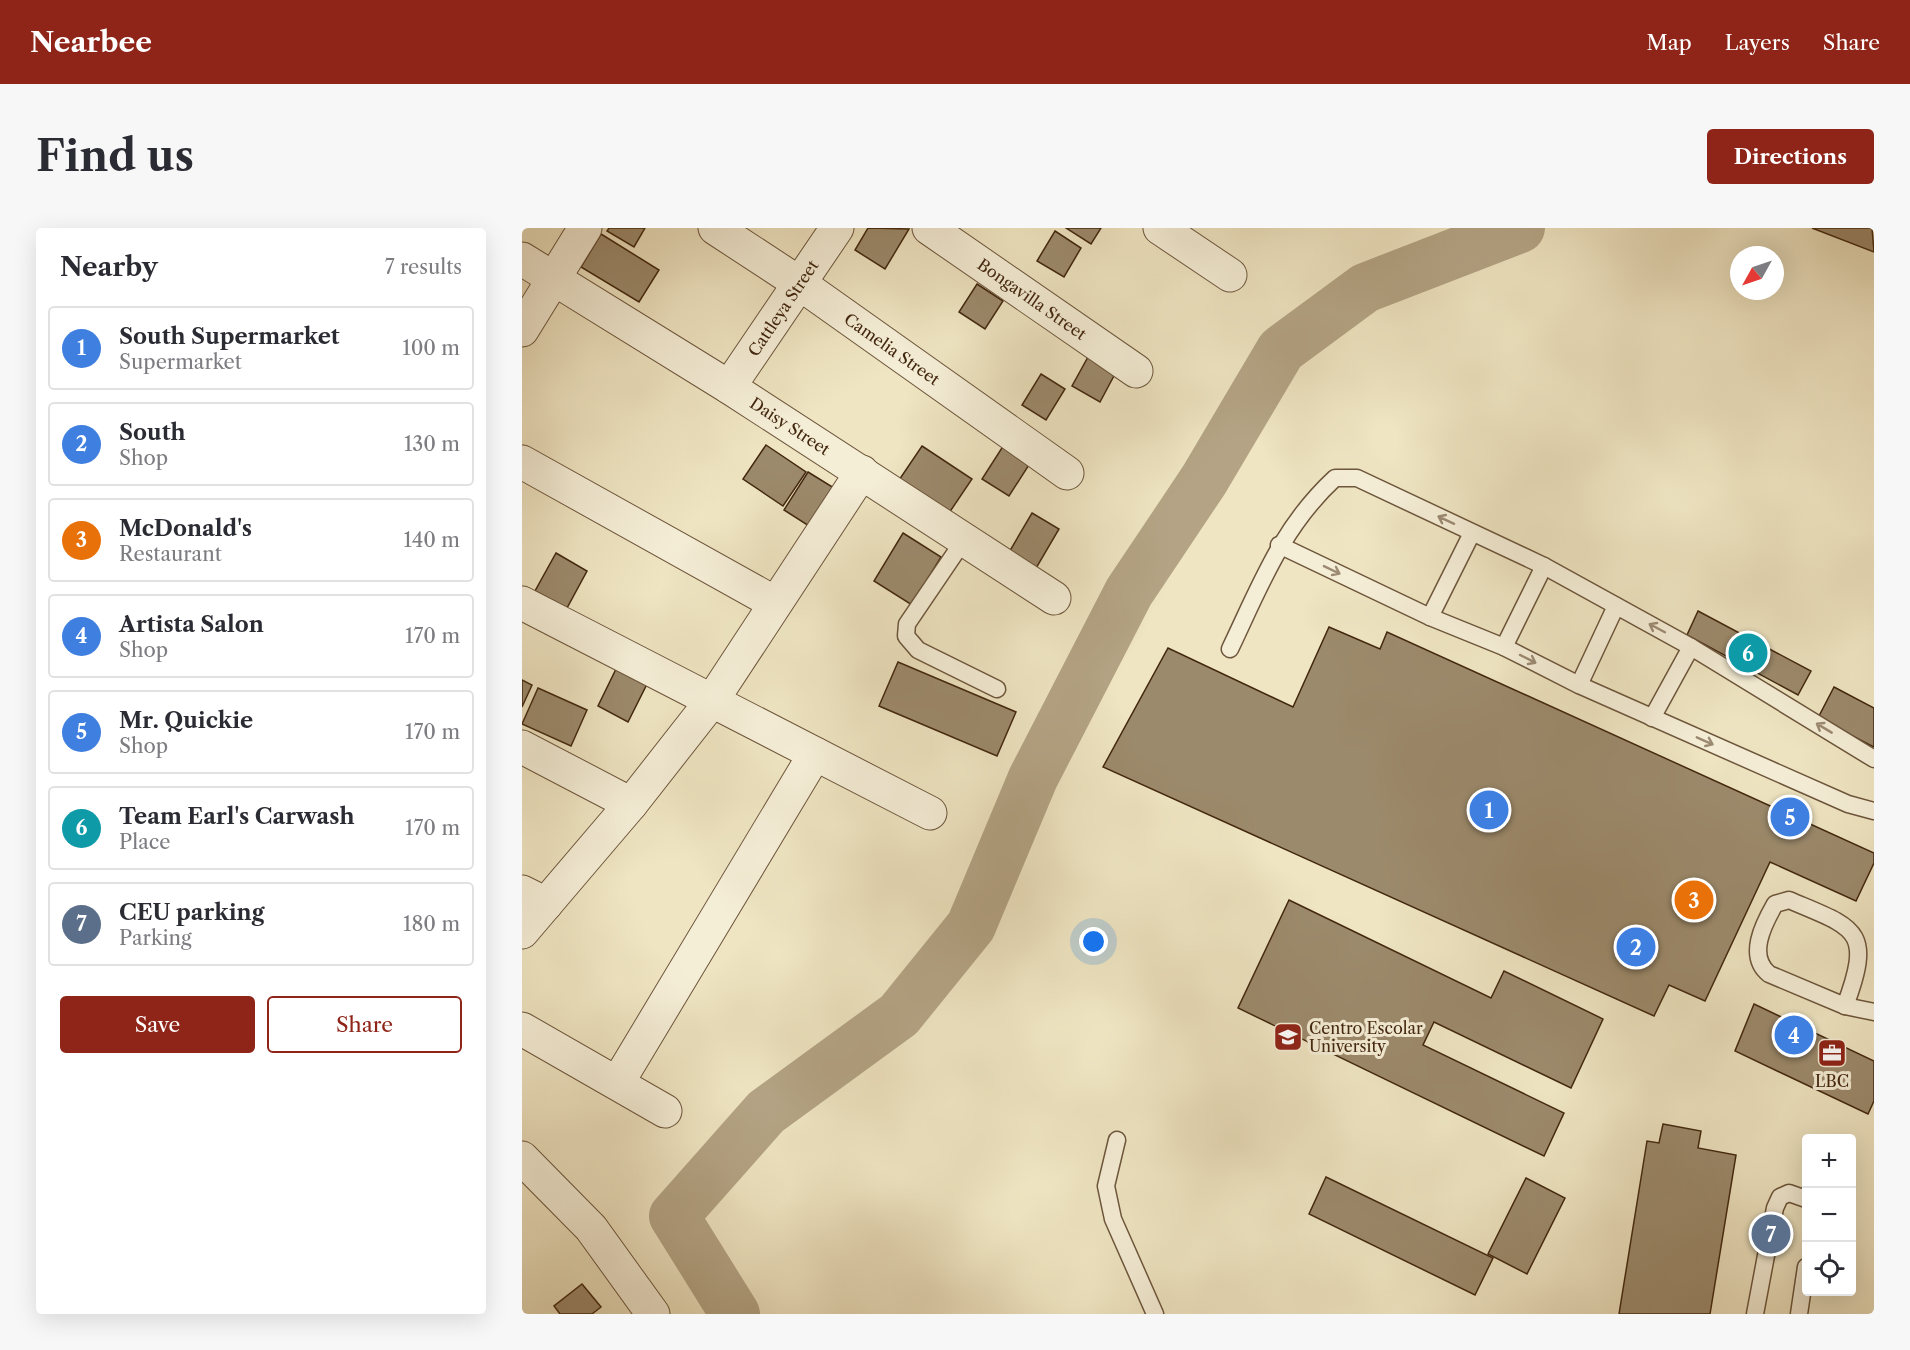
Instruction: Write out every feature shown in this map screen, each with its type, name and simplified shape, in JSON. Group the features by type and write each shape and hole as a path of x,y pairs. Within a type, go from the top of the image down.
{"street":[{"path":"522,330 585,228"},
{"name":"Camelia Street","path":"715,228 799,283 1067,473"},
{"name":"Cattleya Street","path":"729,387 837,228"},
{"name":"Bongavilla Street","path":"929,228 1136,370"},
{"path":"1160,228 1230,275"},
{"name":"Daisy Street","path":"522,259 552,280 729,387 1054,598"},
{"path":"522,462 775,603"},
{"path":"522,932 534,898 631,804 711,702 862,472"},
{"path":"522,603 930,813"},
{"path":"522,747 631,804"},
{"path":"618,1082 815,754"},
{"path":"522,1029 665,1111"},
{"path":"522,1158 591,1228 653,1314"}],"lane":[{"path":"1230,649 1279,545 1311,500 1335,478 1356,477 1544,566 1690,646 1874,759"},
{"path":"1430,617 1473,533"},
{"path":"964,540 907,624 906,636 918,650 997,690"},
{"path":"1279,545 1430,617 1504,647 1579,685 1652,718 1848,804 1874,811"},
{"path":"1504,647 1544,566"},
{"path":"1579,685 1616,606"},
{"path":"1652,718 1690,646"},
{"path":"1845,1006 1854,984 1861,955 1858,939 1845,924 1789,900 1775,904 1766,920 1756,957 1760,967 1769,974 1845,1006 1874,1012"},
{"path":"1117,1140 1106,1186 1113,1219 1155,1314"},
{"path":"1755,1314 1775,1208 1780,1197 1789,1193 1802,1198"},
{"path":"1799,1314 1802,1294"}],"building":[{"path":"609,228 645,228 634,247 607,231"},
{"path":"868,228 909,229 885,269 855,250"},
{"path":"1066,228 1101,228 1091,244"},
{"path":"1812,228 1872,228 1874,252"},
{"path":"1055,231 1081,248 1064,277 1037,261"},
{"path":"601,234 659,270 639,302 581,267"},
{"path":"977,284 1003,301 985,329 959,312"},
{"path":"1088,357 1116,372 1100,402 1072,386"},
{"path":"1041,374 1065,389 1046,420 1022,405"},
{"path":"1007,440 1034,457 1009,496 982,479"},
{"path":"766,445 806,472 783,506 743,479"},
{"path":"922,446 972,479 947,516 897,483"},
{"path":"808,472 834,488 809,526 784,510"},
{"path":"1032,513 1059,529 1035,570 1008,554"},
{"path":"903,533 941,557 912,605 874,581"},
{"path":"556,553 587,571 567,608 535,591"},
{"path":"1698,611 1811,671 1798,695 1687,635"},
{"path":"1329,627 1380,649 1387,632 1874,853 1874,863 1856,901 1770,862 1705,1001 1669,985 1654,1016 1103,767 1168,648 1293,707"},
{"path":"898,662 1016,712 997,756 879,706"},
{"path":"617,667 648,682 628,722 598,706"},
{"path":"522,680 532,685 522,707"},
{"path":"1834,687 1874,708 1874,747 1818,718"},
{"path":"538,688 587,710 571,746 522,724"},
{"path":"1289,900 1491,998 1504,971 1603,1019 1571,1088 1434,1022 1423,1045 1564,1113 1544,1156 1238,1008"},
{"path":"1754,1004 1874,1061 1874,1101 1868,1114 1735,1051"},
{"path":"1663,1124 1701,1131 1698,1148 1736,1155 1710,1314 1619,1314 1647,1141 1659,1143"},
{"path":"1326,1177 1493,1258 1475,1295 1309,1214"},
{"path":"1526,1178 1565,1198 1527,1274 1488,1254"},
{"path":"582,1284 601,1307 592,1314 560,1314 554,1306"}],"waterway":[{"path":"735,1314 674,1216 766,1112 899,1015 971,926 1033,778 1129,592 1204,480 1281,350 1365,288 1520,228"}],"place":[{"name":"Team Earl's Carwash","path":"1748,653"},
{"name":"South Supermarket","path":"1489,810"},
{"name":"Mr. Quickie","path":"1790,817"},
{"name":"McDonald's","path":"1694,900"},
{"name":"South","path":"1636,947"},
{"name":"Artista Salon","path":"1794,1035"},
{"name":"Centro Escolar University","path":"1288,1037"},
{"name":"LBC","path":"1832,1053"},
{"name":"CEU parking","path":"1771,1234"}]}
